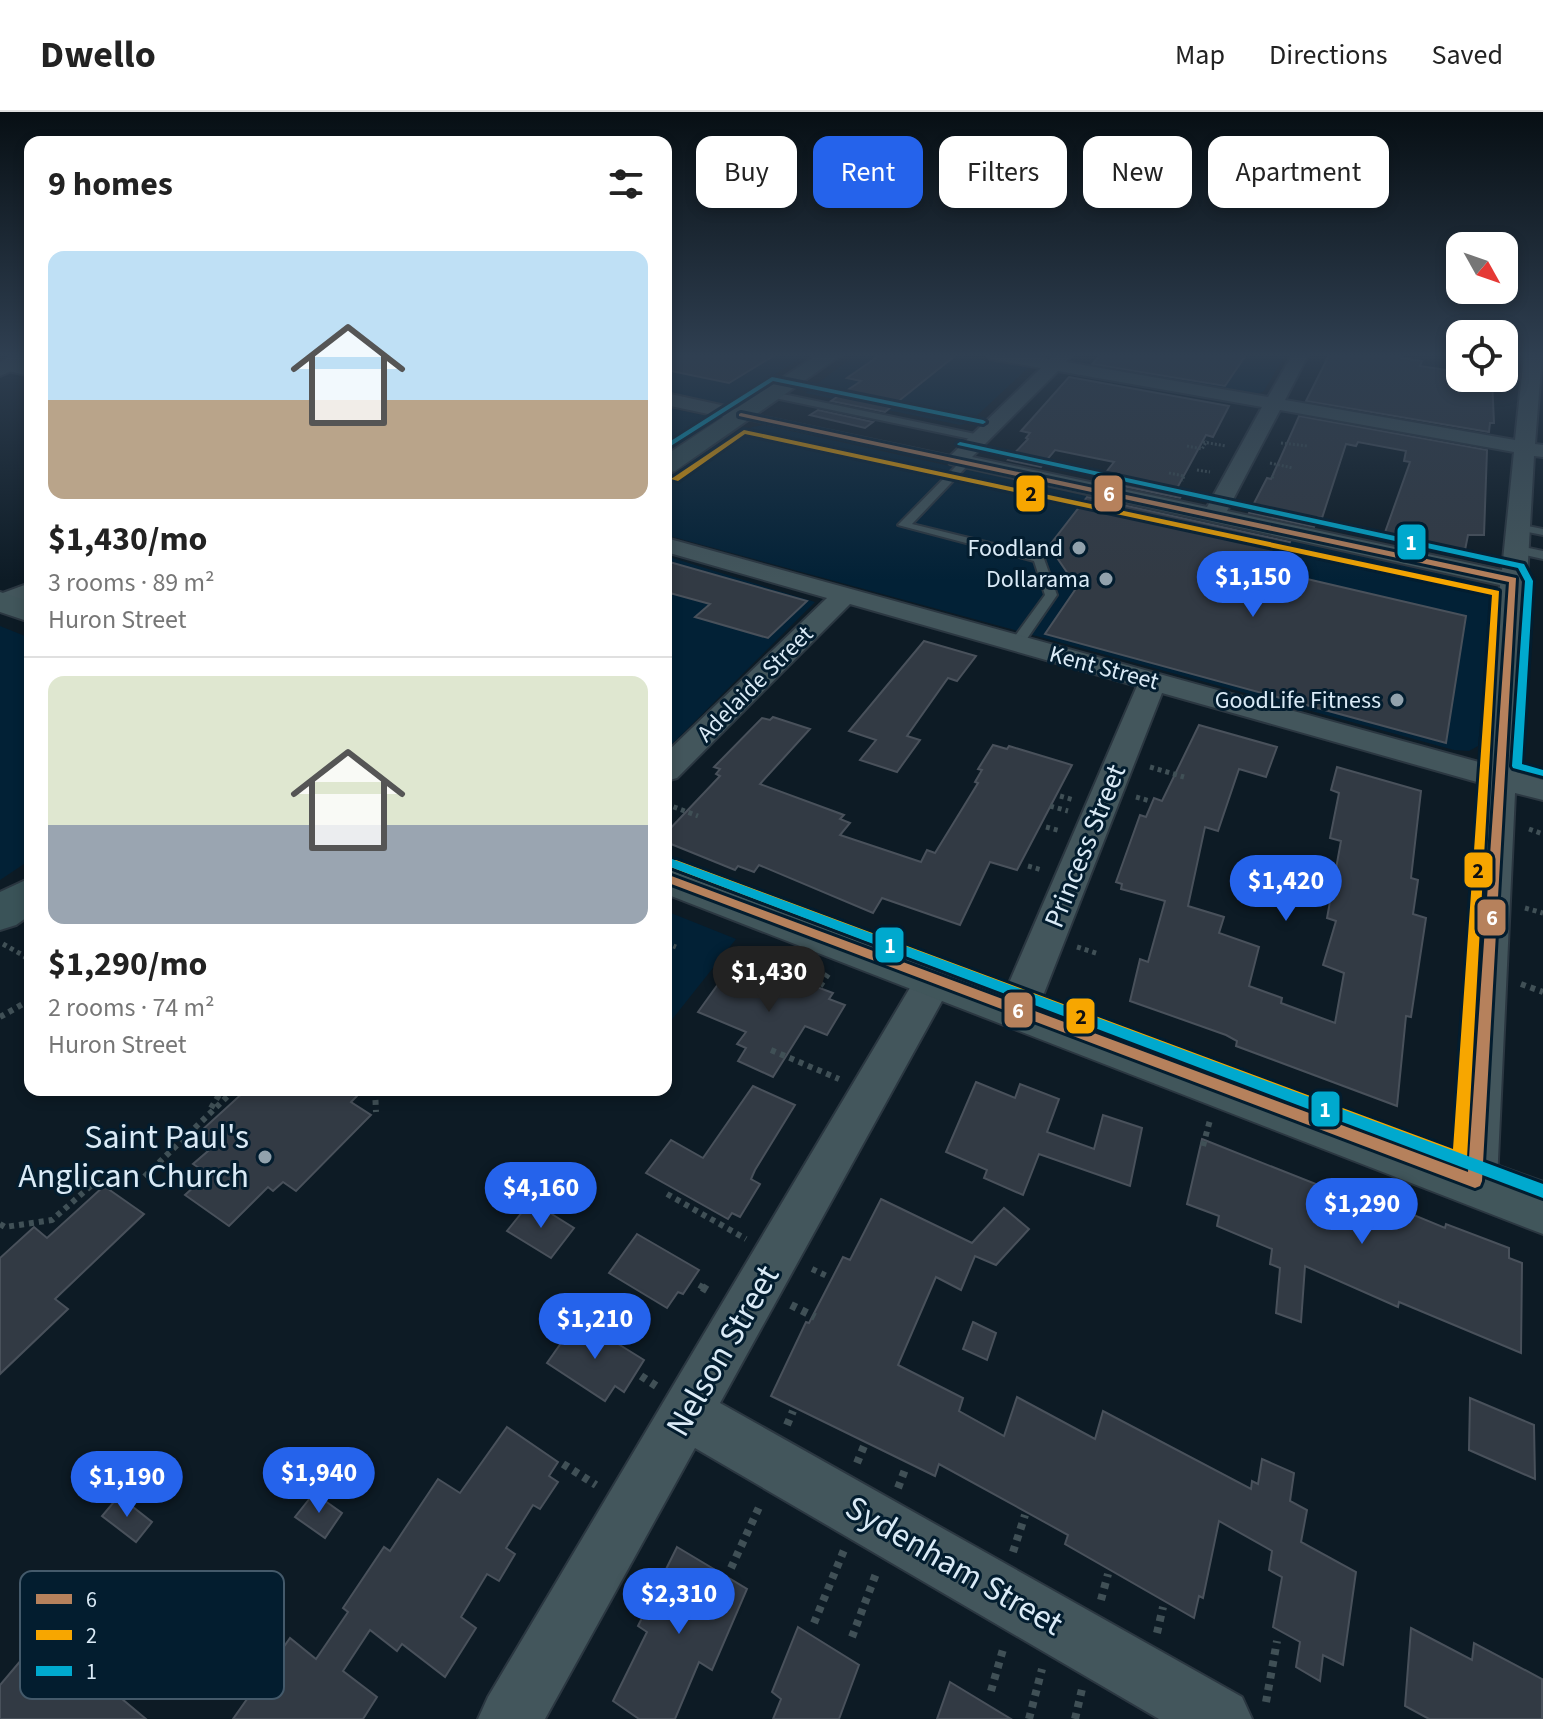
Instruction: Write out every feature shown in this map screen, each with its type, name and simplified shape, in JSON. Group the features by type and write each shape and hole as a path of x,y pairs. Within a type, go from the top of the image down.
{"main road":[{"path":"672,462 719,430"},
{"path":"672,880 1543,1208"},
{"path":"1,929 24,900"}],"street":[{"path":"988,430 961,461 1513,580"},
{"path":"1213,516 1261,430"},
{"path":"1425,430 1534,449 1517,531 1513,580 1475,1181"},
{"name":"Kent Street","path":"672,547 1543,790"},
{"name":"Adelaide Street","path":"672,765 844,596"},
{"name":"Princess Street","path":"1017,1011 1153,681"},
{"name":"Nelson Street","path":"510,1719 675,1402 934,981"},
{"name":"Sydenham Street","path":"675,1402 1243,1711"}],"lane":[{"path":"813,430 961,461 904,525 1039,559 1051,595 1017,643"},
{"path":"941,430 980,438"},
{"path":"1517,531 1543,522"},
{"path":"1517,531 1543,532"},
{"path":"1517,531 1543,555"}],"path":[{"path":"1187,446 1202,449 1206,442 1234,448"},
{"path":"1280,443 1308,446"},
{"path":"1267,463 1293,468"},
{"path":"1169,473 1184,476 1182,481"},
{"path":"1139,764 1184,777"},
{"path":"672,806 698,816"},
{"path":"1050,806 1072,812"},
{"path":"1522,828 1543,834"},
{"path":"1518,906 1543,913"},
{"path":"1,929 24,953"},
{"path":"1069,944 1099,954"},
{"path":"672,945 676,947"},
{"path":"759,961 768,948"},
{"path":"820,986 830,971"},
{"path":"1514,982 1543,992"},
{"path":"0,1017 24,1003"},
{"path":"771,1050 847,1083"},
{"path":"209,1112 218,1096"},
{"path":"0,1224 5,1227 52,1220 93,1184 144,1177 227,1096"},
{"path":"375,1096 376,1112"},
{"path":"1203,1146 1210,1118"},
{"path":"667,1194 751,1242"},
{"path":"781,1300 815,1317"},
{"path":"641,1376 675,1402"},
{"path":"563,1464 602,1489"},
{"path":"895,1496 906,1467"},
{"path":"731,1568 763,1499"},
{"path":"1011,1560 1025,1515"},
{"path":"814,1623 846,1545"},
{"path":"852,1637 880,1564"},
{"path":"1098,1608 1108,1574"},
{"path":"1155,1640 1163,1607"},
{"path":"991,1691 1007,1637"},
{"path":"1243,1711 1277,1641"},
{"path":"1029,1719 1044,1659"},
{"path":"1075,1719 1084,1681"}],"shaded area":[{"path":"672,430 691,430 672,442"},
{"path":"748,430 787,430 1477,582 1493,595 1478,746 1469,751 1454,750 672,537 672,483"},
{"path":"672,558 815,602 672,744"},
{"path":"0,626 24,636 24,864 0,880"},
{"path":"672,913 736,939 672,1019"}],"building":[{"path":"1217,430 1213,437 1206,435 1176,490 1184,492 1180,498 1099,481 1114,462 1055,450 1041,467 1008,460 1028,439 1030,433 1021,431"},
{"path":"1293,430 1376,430 1487,450 1484,535 1468,535 1464,555 1383,538 1410,462 1404,461 1406,451 1358,442 1356,446 1346,444 1322,518 1318,517 1314,527 1249,513 1267,478 1271,479"},
{"path":"1087,497 1290,542 1277,572 1466,616 1446,743 1045,634 1077,587 1049,546"},
{"path":"672,563 807,601 768,638 695,617 710,604 672,594"},
{"path":"924,641 976,656 957,681 948,678 907,736 920,740 897,772 860,760 876,740 849,731"},
{"path":"773,717 810,729 760,784 844,815 840,819 850,823 840,835 921,862 927,850 935,853 978,783 975,782 982,770 978,769 993,745 1007,749 1009,746 1072,765 1017,870 990,862 960,925 882,898 873,913 759,865 754,872 738,866 735,870 672,844 672,827 720,776 716,774 720,769 714,767 762,718 770,720"},
{"path":"1199,725 1277,747 1266,777 1239,769 1218,831 1205,827 1188,906 1224,917 1219,933 1259,947 1249,986 1282,998 1281,1003 1335,1023 1344,973 1323,965 1336,921 1327,918 1341,841 1330,838 1339,793 1331,790 1337,767 1421,791 1411,878 1418,880 1413,914 1426,918 1411,1017 1406,1016 1397,1106 1236,1046 1237,1041 1226,1035 1130,1001 1140,959 1148,962 1165,901 1121,889 1122,884 1116,882 1140,815 1146,817 1154,798 1162,801"},
{"path":"734,962 805,990 809,984 833,993 829,999 845,1005 827,1035 805,1026 773,1077 738,1061 746,1048 737,1044 746,1032 698,1012"},
{"path":"976,1082 1015,1098 1020,1084 1059,1099 1047,1132 1094,1149 1103,1115 1142,1128 1130,1186 1039,1154 1023,1195 984,1178 987,1170 946,1152"},
{"path":"753,1086 795,1105 755,1170 751,1179 760,1184 740,1217 732,1213 728,1219 646,1173 671,1140 703,1158"},
{"name":"Saint Paul's Anglican Church","path":"239,1096 357,1096 351,1102 371,1115 296,1191 283,1182 273,1191 268,1187 229,1226 185,1195 208,1174 193,1164 208,1151 191,1140"},
{"path":"1202,1139 1361,1202 1363,1194 1445,1228 1446,1224 1509,1248 1509,1258 1522,1263 1521,1353 1399,1302 1398,1307 1305,1266 1301,1322 1276,1313 1280,1268 1270,1264 1272,1249 1217,1226 1219,1216 1187,1204"},
{"path":"104,1186 144,1214 55,1299 68,1309 0,1374 0,1258 34,1227 47,1238"},
{"path":"881,1199 972,1243 1004,1208 1029,1229 996,1265 975,1256 961,1290 936,1277 898,1365 963,1398 959,1411 1004,1436 1017,1397 1095,1439 1103,1411 1251,1489 1252,1481 1258,1484 1262,1459 1294,1473 1290,1501 1307,1510 1301,1542 1356,1572 1343,1665 1323,1655 1320,1681 1296,1667 1300,1642 1273,1627 1282,1577 1269,1570 1272,1551 1219,1521 1203,1598 1199,1596 1194,1618 1065,1544 1068,1535 939,1464 935,1476 771,1396 806,1322 809,1323 843,1257 850,1260"},
{"path":"531,1201 574,1228 551,1258 507,1231"},
{"path":"637,1234 699,1270 683,1294 678,1292 667,1308 609,1273"},
{"path":"578,1319 644,1360 624,1392 615,1386 605,1401 547,1363"},
{"path":"973,1322 996,1333 987,1360 963,1349"},
{"path":"1470,1398 1534,1425 1535,1479 1469,1450"},
{"path":"507,1427 558,1462 549,1476 558,1482 540,1509 533,1505 506,1548 515,1554 499,1581 487,1574 461,1617 476,1628 445,1677 402,1644 397,1651 370,1630 343,1671 377,1697 363,1719 233,1719 247,1699 284,1699 284,1647 290,1638 316,1659 348,1612 343,1608 384,1547 390,1551 438,1479 460,1493"},
{"path":"314,1493 342,1513 325,1538 295,1517"},
{"path":"119,1496 152,1522 136,1542 102,1516"},
{"path":"677,1547 747,1589 712,1670 699,1662 675,1719 639,1719 613,1701 647,1632 638,1626"},
{"path":"798,1627 859,1665 839,1719 773,1719 781,1699 772,1692"},
{"path":"1411,1628 1472,1660 1474,1643 1542,1679 1542,1719 1429,1719 1405,1706"},
{"path":"20,1661 20,1699 122,1699 146,1719 0,1719 0,1685"},
{"path":"950,1682 1011,1719 937,1719"}],"transit line":[{"name":"1","path":"672,443 693,430"},
{"name":"6","path":"672,880 1475,1181 1513,580 811,430"},
{"name":"2","path":"672,863 1460,1158 1496,593 744,432 675,479"},
{"name":"1","path":"960,444 1521,566 1529,581 1517,766 1543,773"},
{"name":"1","path":"672,863 1543,1191"}],"place":[{"name":"Foodland","path":"1079,548"},
{"name":"Dollarama","path":"1106,579"},
{"name":"GoodLife Fitness","path":"1397,700"},
{"name":"Saint Paul's Anglican Church","path":"265,1157"}]}
